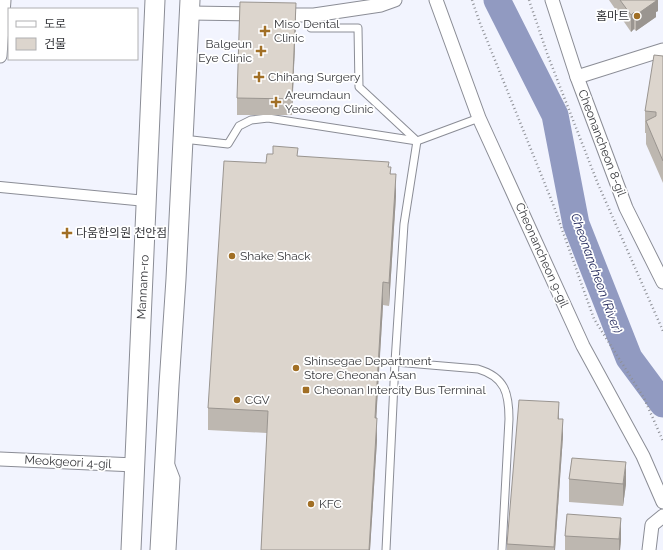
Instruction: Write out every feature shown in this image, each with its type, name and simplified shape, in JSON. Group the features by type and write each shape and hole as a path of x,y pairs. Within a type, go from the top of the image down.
{"main road":[{"name":"Mannam-ro","path":"131,550 154,0"},
{"path":"160,550 190,7"}],"street":[{"path":"0,56 4,0"},
{"path":"190,7 314,15 381,5 395,0"},
{"name":"Cheonancheon 9-gil","path":"436,0 479,118 583,346 643,456 663,502"},
{"name":"Cheonancheon 8-gil","path":"552,0 577,77 626,208 663,282"},
{"path":"577,77 663,50"},
{"path":"0,188 146,201"},
{"name":"Meokgeori 4-gil","path":"0,459 135,465"},
{"path":"649,550 652,525 663,516"}],"lane":[{"path":"310,28 358,28 359,87 417,141"},
{"path":"183,139 228,144 239,126 250,120 268,118 417,141 479,118"},
{"path":"386,550 395,362 404,224 417,141"},
{"path":"395,362 478,369 491,374 501,383 504,388 508,400 509,419 502,550"},
{"path":"166,452 176,478 172,550"}],"path":[{"path":"472,0 553,204 594,319 644,398 663,441"},
{"path":"529,0 548,56 598,184 663,331"}],"building":[{"path":"620,0 656,1 636,15 634,12 631,15"},
{"path":"240,2 296,3 292,99 237,98"},
{"path":"654,55 663,56 663,161 646,121 656,116 656,112 645,111"},
{"name":"Shinsegae Department Store Cheonan Asan","path":"273,146 298,148 297,156 389,162 388,167 391,167 390,174 396,174 389,283 383,282 369,550 261,550 268,411 208,408 224,161 266,163 267,154 273,154"},
{"path":"519,400 559,402 558,419 563,419 554,547 507,544"},
{"path":"572,458 626,462 623,484 569,479"},
{"path":"567,514 621,518 619,539 565,536"}],"waterway":[{"name":"Cheonancheon (River)","path":"497,0 555,115 576,224 629,358 663,404"}],"place":[{"name":"홈마트","path":"637,16"},
{"name":"Miso Dental Clinic","path":"265,31"},
{"name":"Balgeun Eye Clinic","path":"261,51"},
{"name":"Chihang Surgery","path":"259,77"},
{"name":"Areumdaun Yeoseong Clinic","path":"276,102"},
{"name":"다움한의원 천안점","path":"67,233"},
{"name":"Shake Shack","path":"232,256"},
{"name":"Shinsegae Department Store Cheonan Asan","path":"296,368"},
{"name":"Cheonan Intercity Bus Terminal","path":"306,390"},
{"name":"CGV","path":"237,400"},
{"name":"KFC","path":"311,504"}]}
